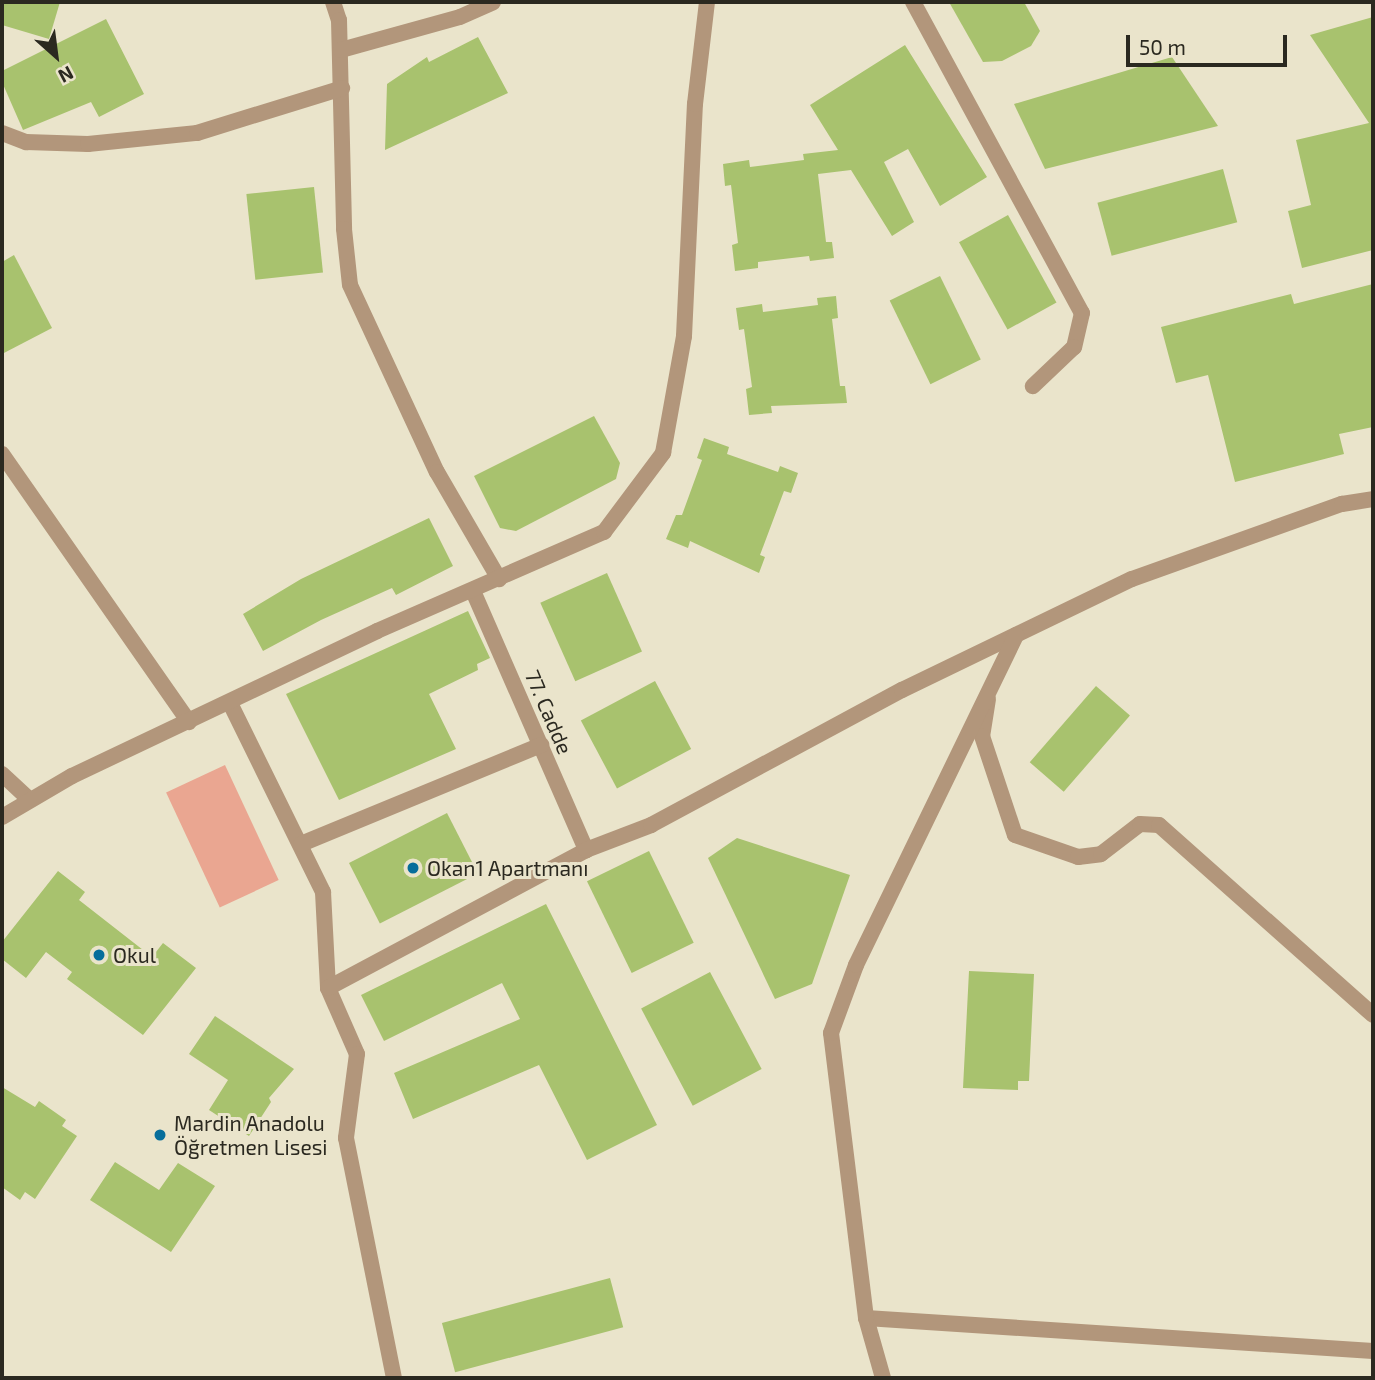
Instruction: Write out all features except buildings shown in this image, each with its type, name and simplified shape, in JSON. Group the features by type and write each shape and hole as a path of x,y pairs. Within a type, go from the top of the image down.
{"street":[{"path":"333,2 339,20 341,50 344,229 351,285 437,472 499,579"},
{"path":"341,50 460,17 493,2"},
{"path":"2,817 30,800 189,722 604,532 663,453 684,336 695,104 707,2"},
{"path":"912,2 1082,313 1074,347 1033,386"},
{"path":"2,133 26,142 88,144 197,133 342,88"},
{"path":"2,454 189,722"},
{"path":"328,988 586,850 651,825 902,690 1132,579 1342,504 1373,499"},
{"name":"77. Cadde","path":"473,591 586,850"},
{"path":"883,1378 866,1318 831,1033 856,965 1016,635"},
{"path":"989,693 982,736 1015,835 1078,857 1101,854 1140,824 1159,825 1373,1016"},
{"path":"230,703 323,892 328,988 357,1054 346,1138 394,1378"},
{"path":"301,844 541,745"},
{"path":"2,774 30,800"},
{"path":"866,1318 1373,1351"}],"shaded area":[{"path":"225,765 279,880 220,908 166,792"}],"place":[{"name":"Okan1 Apartmanı","path":"413,868"},
{"name":"Okul","path":"99,955"},
{"name":"Mardin Anadolu Öğretmen Lisesi","path":"160,1135"}]}
